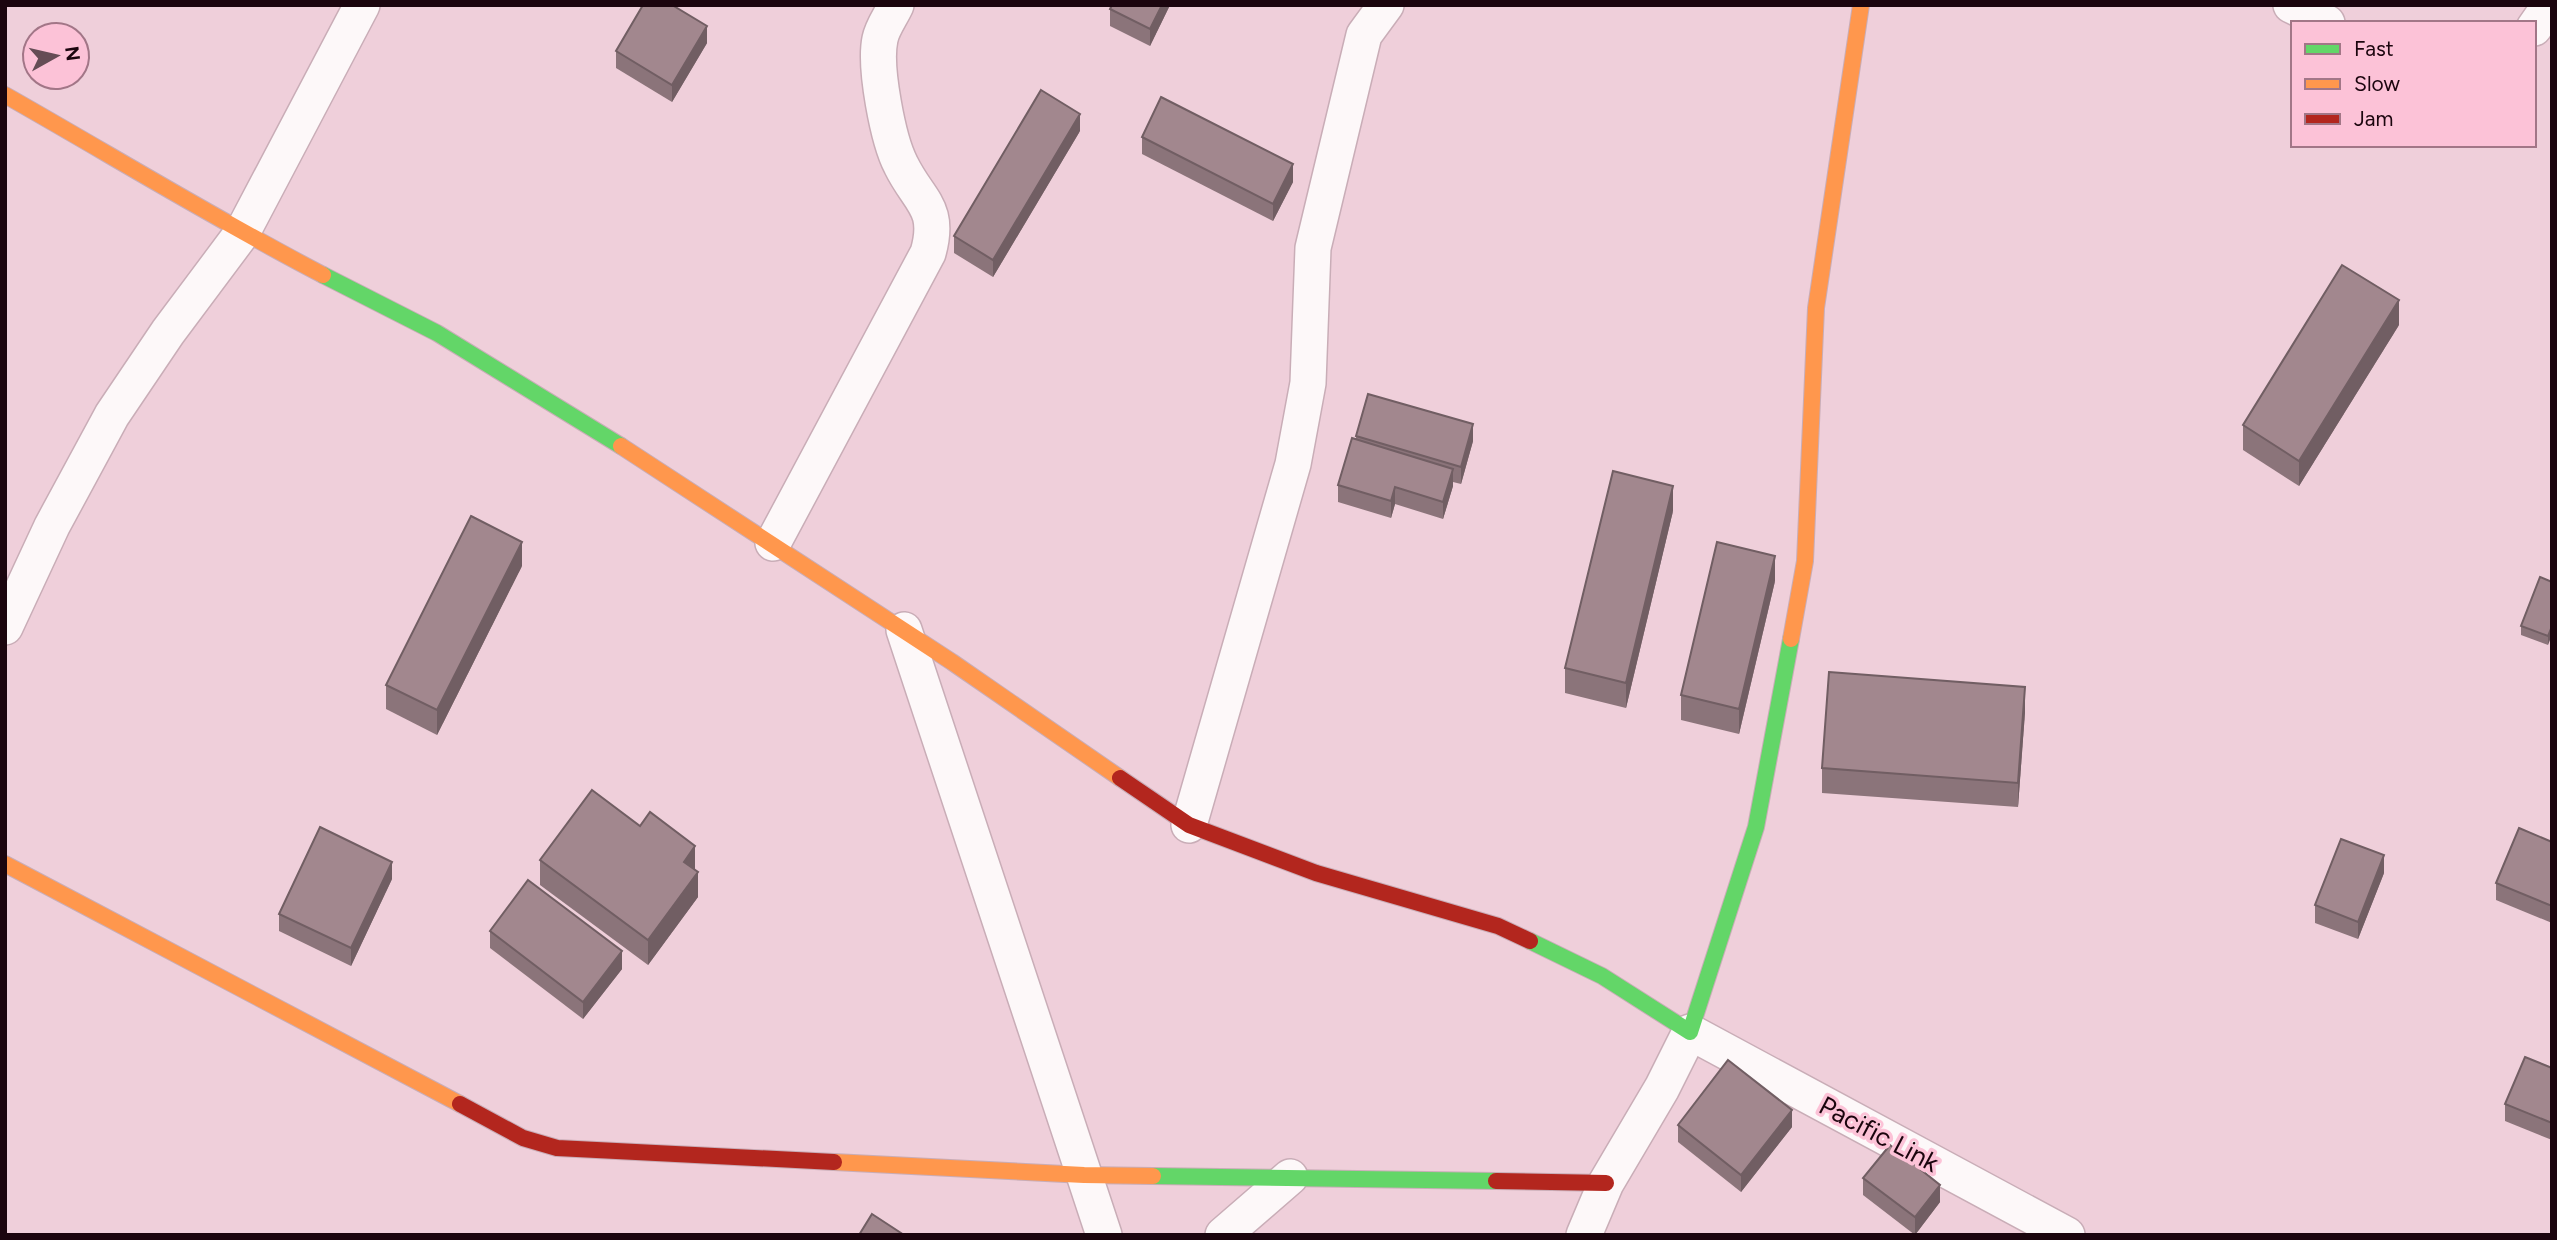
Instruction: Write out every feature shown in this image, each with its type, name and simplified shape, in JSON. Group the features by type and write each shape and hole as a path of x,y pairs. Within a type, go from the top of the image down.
{"street":[{"path":"5,627 52,526 112,415 167,332 242,233 362,5"},
{"path":"773,544 928,253 934,233 931,214 900,164 879,86 880,39 896,5"},
{"path":"1189,825 1293,464 1308,383 1313,248 1364,35 1386,5"},
{"path":"1584,1235 1606,1183 1662,1088 1690,1032 1756,827 1804,561 1816,308 1861,5"},
{"path":"2291,5 2323,21"},
{"path":"2536,25 2550,5"},
{"path":"5,94 242,233 437,333 672,477 904,630 1189,825 1316,873 1498,926 1602,976 1690,1032"},
{"path":"904,630 1104,1235"},
{"path":"5,864 523,1139 557,1148 1084,1175 1606,1183"},
{"name":"Pacific Link","path":"1690,1032 2067,1235"},
{"path":"1223,1235 1290,1177"}],"building":[{"path":"643,5 672,5 707,26 672,85 616,51"},
{"path":"1112,5 1162,5 1150,29 1110,9"},
{"path":"1041,90 1080,114 993,260 954,236"},
{"path":"1161,97 1293,164 1273,204 1142,137"},
{"path":"2342,265 2399,300 2299,461 2243,425"},
{"path":"1368,394 1473,424 1461,467 1356,436"},
{"path":"1352,438 1453,469 1443,502 1395,487 1391,501 1338,485"},
{"path":"1613,471 1673,486 1626,683 1565,668"},
{"path":"471,516 522,542 437,710 386,685"},
{"path":"1717,542 1775,556 1739,709 1681,695"},
{"path":"2540,577 2552,582 2552,626 2548,636 2521,626"},
{"path":"1829,672 2025,687 2018,783 1822,768"},
{"path":"592,790 640,826 650,812 695,846 684,862 698,872 648,940 540,860"},
{"path":"320,827 392,862 351,948 279,914"},
{"path":"2519,828 2552,842 2552,906 2496,883"},
{"path":"2341,839 2384,855 2358,922 2315,905"},
{"path":"528,880 622,951 583,1002 490,931"},
{"path":"2525,1057 2552,1068 2552,1123 2505,1104"},
{"path":"1728,1060 1792,1110 1741,1175 1678,1125"},
{"path":"1890,1145 1940,1185 1915,1217 1863,1178"},
{"path":"872,1214 904,1235 859,1235"}],"traffic: fast":[{"path":"323,275 437,333 621,446"},
{"path":"1530,941 1602,976 1690,1032 1756,827 1791,639"},
{"path":"1153,1176 1496,1181"}],"traffic: slow":[{"path":"1791,639 1805,561 1816,308 1861,5"},
{"path":"5,95 323,275"},
{"path":"621,446 952,662 1120,778"},
{"path":"5,864 460,1104"},
{"path":"834,1162 1153,1176"}],"traffic: jam":[{"path":"1120,778 1189,825 1316,873 1498,926 1530,941"},
{"path":"460,1104 523,1138 557,1148 834,1162"},
{"path":"1496,1181 1606,1183"}]}
